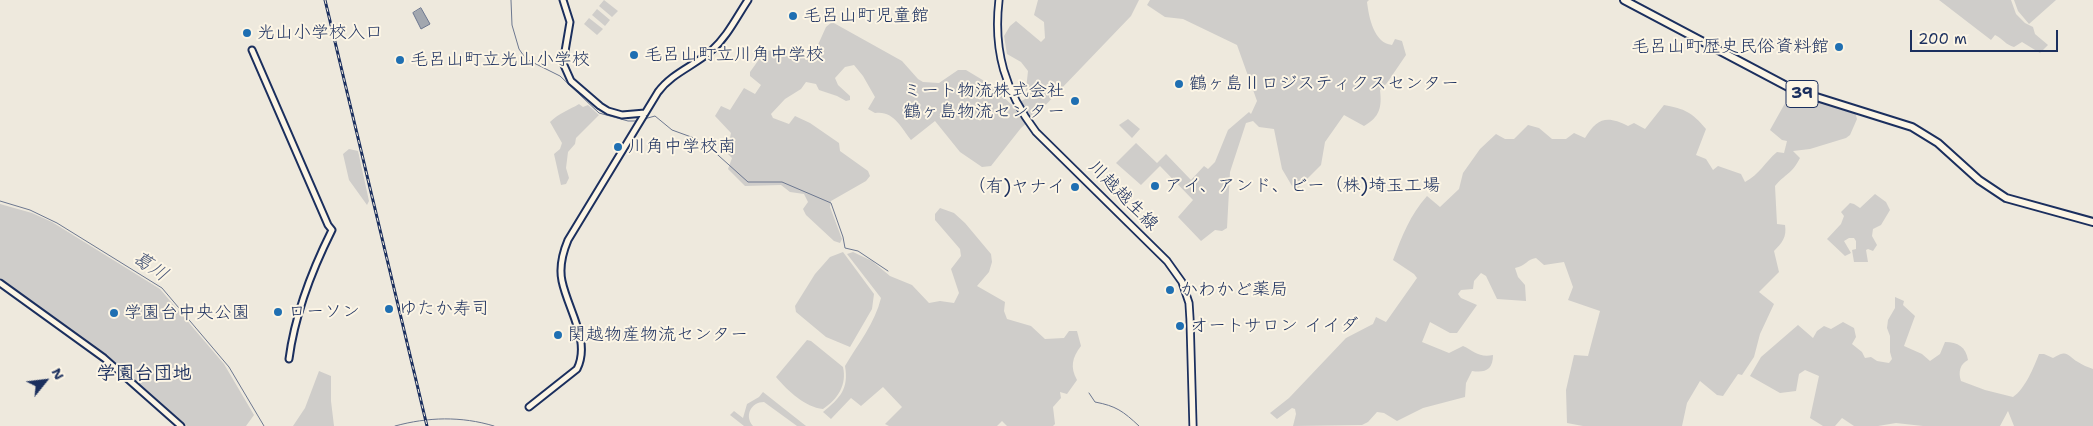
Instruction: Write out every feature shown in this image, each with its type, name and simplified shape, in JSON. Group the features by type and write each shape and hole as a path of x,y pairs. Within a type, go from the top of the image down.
{"main road":[{"name":"川越越生線","path":"999,0 997,41 1000,57 1013,96 1023,114 1036,132 1167,261 1184,287 1190,318 1193,426"},
{"name":"39","path":"1624,0 1794,90 1912,127 1938,143 1979,180 2006,198 2093,222"}],"street":[{"path":"563,0 570,25 563,63 571,81 608,111 622,114 644,114"},
{"path":"529,407 577,369 581,361 582,344 562,280 564,249 658,92 666,82 715,48 730,30 748,0"},
{"path":"252,50 328,225 332,230 302,298 289,358"},
{"path":"0,283 104,358 181,426"}],"shaded area":[{"path":"604,0 618,11 612,17 599,6"},
{"path":"1038,0 1139,0 1131,16 1036,115 1021,128 991,166 982,167 960,152 935,121 911,140 892,117 887,114 875,113 868,109 875,97 854,65 845,67 835,78 838,85 850,96 850,100 846,101 819,90 816,84 806,82 801,89 785,99 771,114 773,118 789,124 795,116 810,123 839,143 840,151 868,171 870,176 866,181 831,201 830,207 842,239 840,243 834,241 806,215 803,209 808,202 804,194 790,192 781,185 745,186 728,169 732,158 727,153 731,133 715,116 721,106 730,110 744,88 755,94 761,85 750,76 750,72 765,51 774,50 787,56 806,58 817,47 826,27 832,22 902,61 923,82 939,83 958,70 966,70 991,85 1013,106 1025,99 1028,71 1021,62 1007,54 1004,36 1010,26 1016,21 1041,42 1045,38 1044,22 1034,15"},
{"path":"1150,0 1369,0 1367,2 1369,15 1377,35 1381,40 1392,45 1395,39 1402,41 1406,55 1380,90 1381,102 1379,111 1374,119 1364,126 1344,115 1325,142 1321,165 1295,191 1282,169 1274,129 1259,127 1253,121 1246,123 1230,172 1227,228 1222,231 1215,230 1201,241 1178,217 1193,200 1160,166 1141,185 1116,163 1136,143 1157,163 1166,154 1191,180 1204,166 1208,169 1215,162 1228,130 1249,112 1251,114 1257,101 1237,45 1183,19 1165,17 1147,5"},
{"path":"1939,0 2011,0 2016,14 2025,23 2033,27 2035,34 2048,45 2040,53 2022,42 2014,47 1995,35 1991,40"},
{"path":"2014,0 2056,0 2029,24 2018,11"},
{"path":"421,8 430,24 421,29 413,13"},
{"path":"597,9 610,20 605,26 592,15"},
{"path":"589,18 603,29 597,35 584,24"},
{"path":"1793,95 1851,110 1855,112 1857,119 1850,135 1846,138 1810,149 1793,151 1800,158 1791,171 1775,186 1777,224 1785,225 1785,236 1774,251 1779,272 1759,292 1774,304 1760,334 1754,357 1742,375 1738,374 1723,396 1717,395 1700,381 1687,403 1682,426 1583,426 1567,423 1566,390 1574,355 1588,356 1600,311 1568,300 1573,287 1564,262 1544,265 1536,258 1515,268 1518,277 1525,285 1526,301 1497,299 1486,276 1481,273 1474,281 1473,289 1461,290 1458,294 1461,298 1477,305 1457,333 1450,333 1430,322 1422,342 1449,353 1463,346 1480,355 1493,355 1490,367 1484,371 1472,371 1466,383 1465,397 1423,408 1397,421 1384,413 1377,412 1368,422 1362,425 1293,426 1296,414 1295,409 1292,408 1277,419 1270,413 1289,398 1346,338 1373,324 1376,317 1386,322 1417,278 1393,260 1411,218 1427,196 1440,207 1459,189 1463,173 1480,149 1496,134 1505,139 1514,139 1528,125 1539,128 1552,139 1566,139 1574,133 1585,138 1594,126 1603,120 1614,120 1628,126 1634,123 1645,129 1664,105 1688,112 1706,129 1696,155 1706,159 1713,170 1718,166 1741,174 1745,182 1754,176 1777,152 1784,153 1787,141 1782,140 1770,130 1784,105"},
{"path":"579,104 583,107 588,105 599,115 576,138 575,144 568,152 566,168 569,178 566,184 561,185 554,154 560,149 562,143 550,122 560,114"},
{"path":"1128,119 1140,129 1132,138 1119,125"},
{"path":"349,149 358,151 369,201 367,205 349,180 343,154"},
{"path":"1875,194 1886,202 1890,210 1881,225 1873,229 1872,236 1877,245 1873,251 1866,250 1868,262 1854,262 1852,250 1856,249 1856,241 1854,238 1844,241 1851,253 1845,256 1827,239 1841,224 1844,216 1841,212 1850,203 1860,208"},
{"name":"学園台中央公園","path":"0,204 32,213 52,222 160,289 224,364 254,415 246,426 187,426 110,358 0,278"},
{"path":"940,208 954,213 991,254 992,262 989,272 977,286 1005,302 1004,311 1007,319 1031,326 1045,339 1064,338 1069,331 1077,331 1081,346 1074,359 1073,371 1077,380 1067,394 1060,392 1061,398 1053,407 1055,424 1053,426 1007,426 1002,421 997,426 889,426 885,424 902,407 883,387 861,406 851,398 831,419 823,412 842,392 846,381 845,366 870,325 881,298 847,254 853,252 872,261 890,276 912,285 929,303 940,301 954,303 959,293 951,269 961,256 960,249 935,220 935,214"},
{"path":"843,252 874,294 872,309 850,347 826,337 796,312 795,306 815,274 830,257"},
{"path":"1895,297 1904,301 1903,305 1915,316 1904,346 1922,354 1930,361 1940,354 1945,342 1961,346 1968,360 1960,369 1961,381 1985,390 2013,397 2025,383 2039,354 2053,358 2064,353 2093,369 2093,426 2014,426 2008,411 2000,426 1923,426 1896,423 1878,426 1854,426 1842,418 1835,426 1823,426 1810,418 1819,376 1805,370 1799,374 1796,391 1780,393 1750,376 1761,357 1798,325 1813,338 1817,331 1824,326 1831,329 1843,322 1854,328 1856,337 1852,344 1862,352 1865,358 1871,357 1877,361 1889,363 1892,359 1890,336 1887,328 1888,320 1895,308"},
{"path":"807,340 811,341 843,367 844,380 840,391 833,401 823,409 803,402 791,393 776,377"},
{"path":"319,371 331,376 334,426 293,426 305,408"},
{"path":"763,392 806,426 797,426 764,402 756,404 750,410 749,418 753,426 744,426 730,415 734,411 743,418 747,404 759,397"}],"waterway":[{"path":"511,0 512,25 519,49 526,59 560,76 599,113 628,121 638,121"},
{"path":"644,119 655,116 672,130 694,138 709,147 748,182 782,182 831,203 845,248 858,251 888,271"},
{"name":"葛川","path":"0,201 30,210 57,223 162,288 229,367 264,426"},
{"path":"1089,393 1095,402 1119,410 1139,426"},
{"name":"葛川","path":"395,426 432,419 457,419 494,426"}],"railway":[{"path":"325,0 427,426"}],"place":[{"name":"毛呂山町児童館","path":"793,16"},
{"name":"光山小学校入口","path":"247,33"},
{"name":"毛呂山町歴史民俗資料館","path":"1839,47"},
{"name":"毛呂山町立川角中学校","path":"634,55"},
{"name":"毛呂山町立光山小学校","path":"400,60"},
{"name":"鶴ヶ島Ⅱロジスティクスセンター","path":"1179,84"},
{"name":"ミート物流株式会社 鶴ヶ島物流センター","path":"1075,101"},
{"name":"川角中学校南","path":"618,147"},
{"name":"アイ、アンド、ビー（株)埼玉工場","path":"1155,186"},
{"name":"（有)ヤナイ","path":"1075,187"},
{"name":"かわかど薬局","path":"1170,290"},
{"name":"ゆたか寿司","path":"389,309"},
{"name":"ローソン","path":"278,312"},
{"name":"学園台中央公園","path":"114,313"},
{"name":"オートサロン イイダ","path":"1180,326"},
{"name":"関越物産物流センター","path":"558,335"}],"district":[{"name":"学園台団地","path":"144,374"}]}
